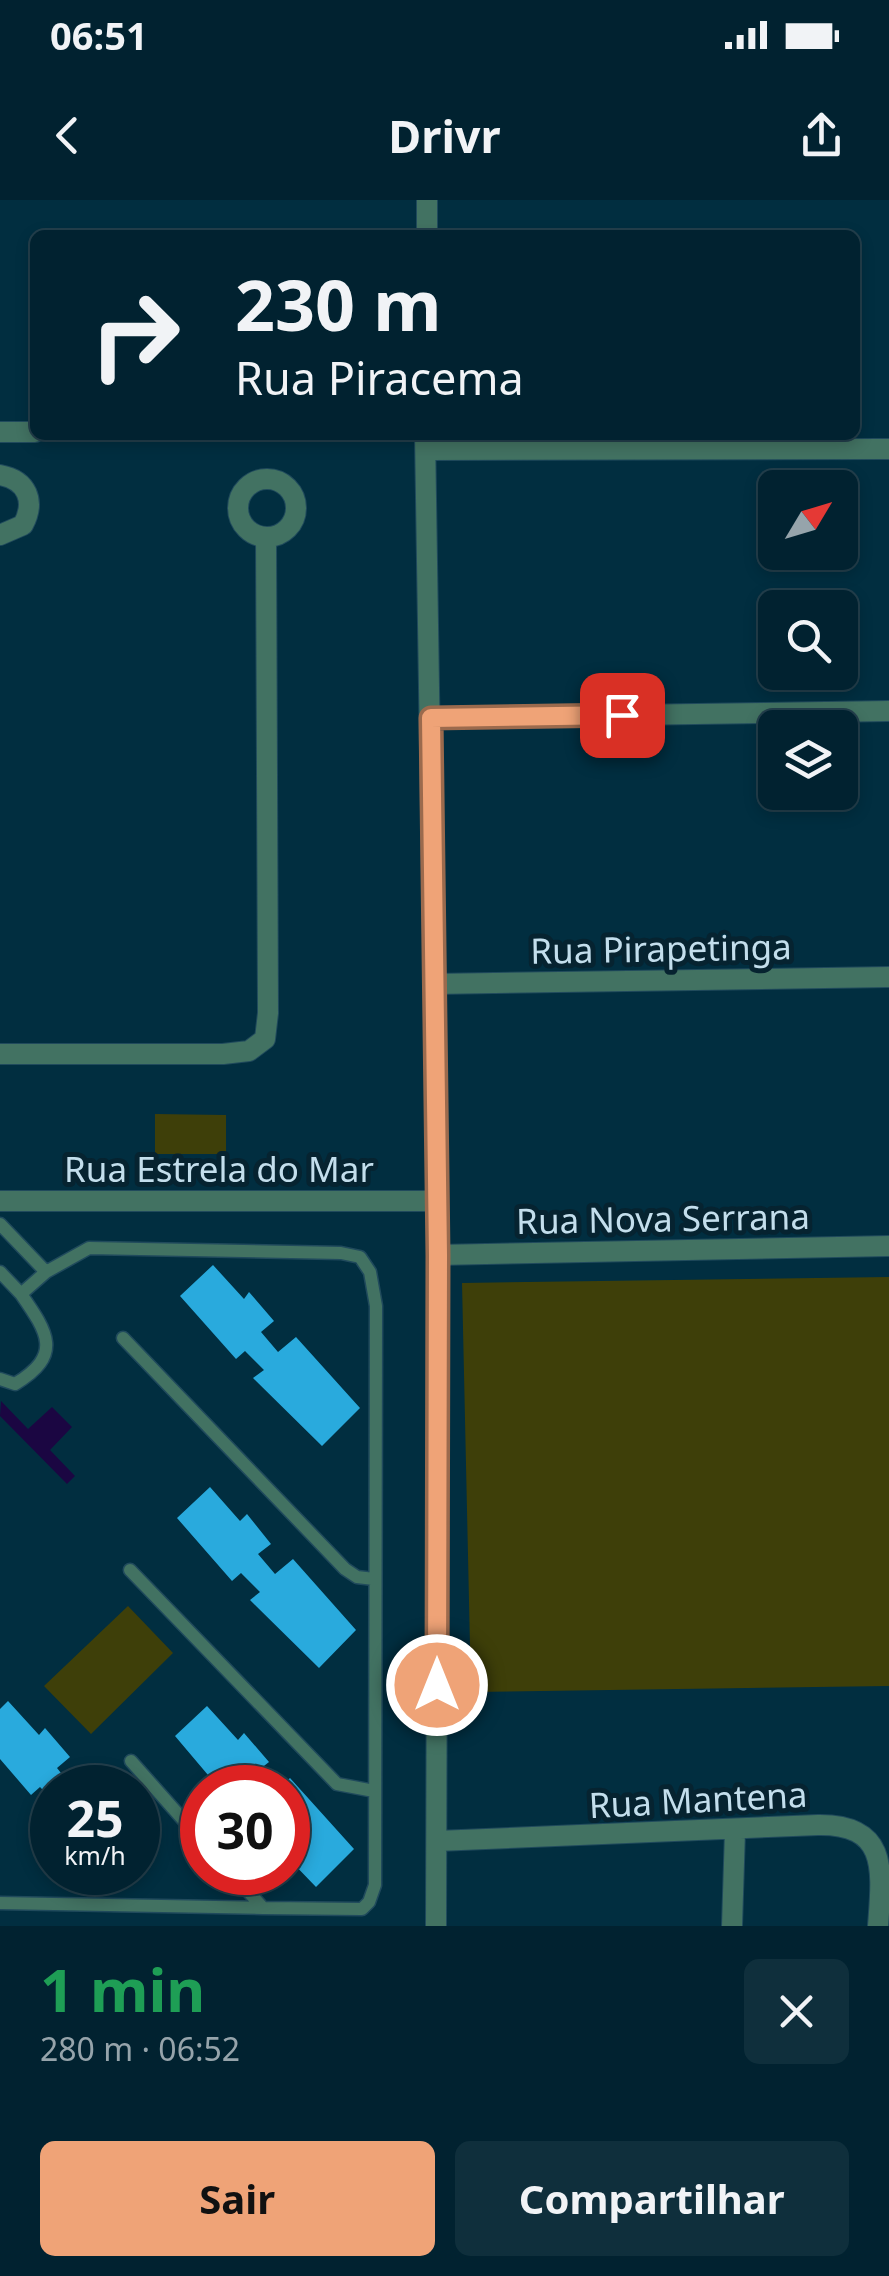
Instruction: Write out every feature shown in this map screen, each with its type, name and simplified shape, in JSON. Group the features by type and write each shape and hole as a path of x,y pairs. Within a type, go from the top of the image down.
{"street":[{"path":"427,200 427,230"},
{"path":"0,432 30,432"},
{"path":"436,1926 438,1200 426,442 889,449"},
{"path":"0,475 15,478 30,500 23,526 0,535"},
{"path":"0,1054 223,1054 249,1051 265,1039 266,537"},
{"path":"431,718 889,711"},
{"name":"Rua Pirapetinga","path":"433,984 889,978"},
{"name":"Rua Estrela do Mar","path":"0,1200 438,1200"},
{"name":"Rua Nova Serrana","path":"438,1255 889,1246"},
{"name":"Rua Mantena","path":"437,1842 837,1825 864,1834 879,1862 878,1926"},
{"path":"732,1926 734,1831"}],"lane":[{"path":"0,1224 46,1272"},
{"path":"0,1903 354,1910 369,1902 376,1884 376,1306 370,1272 360,1257 341,1253 89,1248 46,1272 21,1294"},
{"path":"0,1272 44,1326 48,1350 38,1370 15,1384 0,1380"},
{"path":"124,1338 344,1569 357,1577 374,1579"},
{"path":"130,1570 337,1784 374,1790"},
{"path":"130,1761 180,1817"},
{"path":"251,1895 263,1908"}],"shaded area":[{"path":"155,1114 226,1115 226,1154 155,1154"},
{"path":"889,1277 889,1686 471,1692 462,1283"},
{"path":"1,1401 28,1429 52,1407 72,1427 50,1450 75,1476 67,1484 0,1416"},
{"path":"128,1606 173,1653 91,1734 44,1686"}],"building":[{"path":"213,1265 244,1299 249,1292 274,1321 261,1332 278,1352 296,1337 360,1408 322,1446 253,1378 264,1370 245,1351 236,1359 180,1296"},
{"path":"210,1487 240,1521 247,1514 271,1544 258,1554 275,1574 293,1559 356,1630 319,1668 250,1600 260,1592 241,1573 232,1581 177,1518"},
{"path":"8,1701 39,1735 45,1728 70,1757 61,1765 30,1765 30,1794 0,1759 0,1709"},
{"path":"207,1706 238,1740 244,1733 269,1762 200,1765 175,1736"},
{"path":"310,1800 354,1849 316,1887 310,1881"}],"route":[{"path":"437,1685 438,1255 431,718 622,715"}]}
